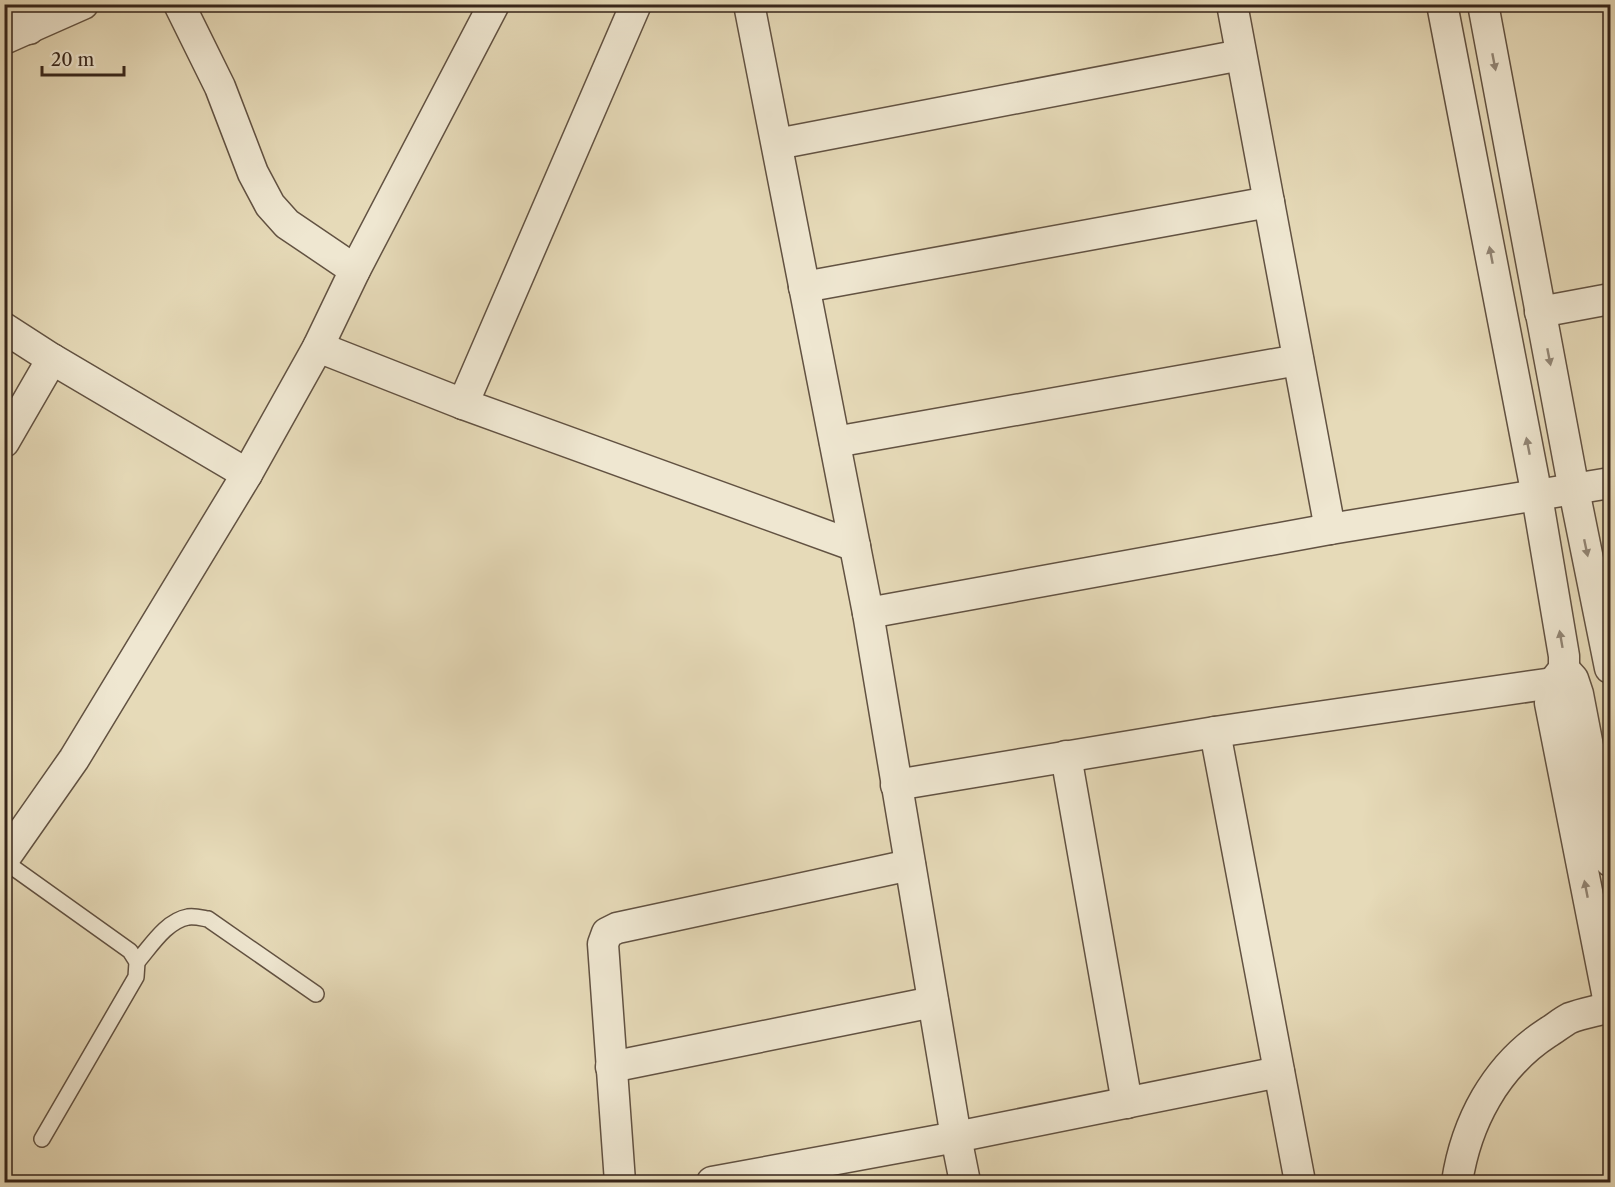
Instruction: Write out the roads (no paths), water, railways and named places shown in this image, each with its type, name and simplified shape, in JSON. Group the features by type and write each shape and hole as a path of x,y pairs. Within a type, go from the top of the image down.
{"street":[{"path":"11,4 17,34 83,4"},
{"path":"179,4 220,87 253,173 270,205 287,224 355,270"},
{"path":"4,860 74,759 247,474 318,347 355,270 494,4"},
{"path":"463,405 636,4"},
{"path":"749,4 868,613 965,1182"},
{"path":"1232,4 1330,529"},
{"path":"1442,4 1537,496 1564,656 1550,703 1610,1007 1570,1018 1536,1041 1507,1066 1480,1107 1461,1158 1456,1182"},
{"path":"1483,4 1574,490 1611,668"},
{"path":"777,144 1241,55"},
{"path":"804,287 1269,202"},
{"path":"1540,312 1611,299"},
{"path":"4,328 52,359 247,474"},
{"path":"318,347 463,405 855,546"},
{"path":"4,442 52,359"},
{"path":"835,442 1298,360"},
{"path":"868,613 1330,529 1611,483"},
{"path":"896,785 1558,676 1573,679 1578,694 1611,861"},
{"path":"1215,732 1300,1182"},
{"path":"1066,756 1127,1103"},
{"path":"620,1182 603,944 607,933 617,927 910,865"},
{"path":"611,1067 933,1002"},
{"path":"712,1182 956,1137 1279,1072"}],"lane":[{"path":"4,860 130,951 137,962 136,977 42,1139"},
{"path":"137,962 162,933 178,920 191,916 208,919 316,994"}]}
